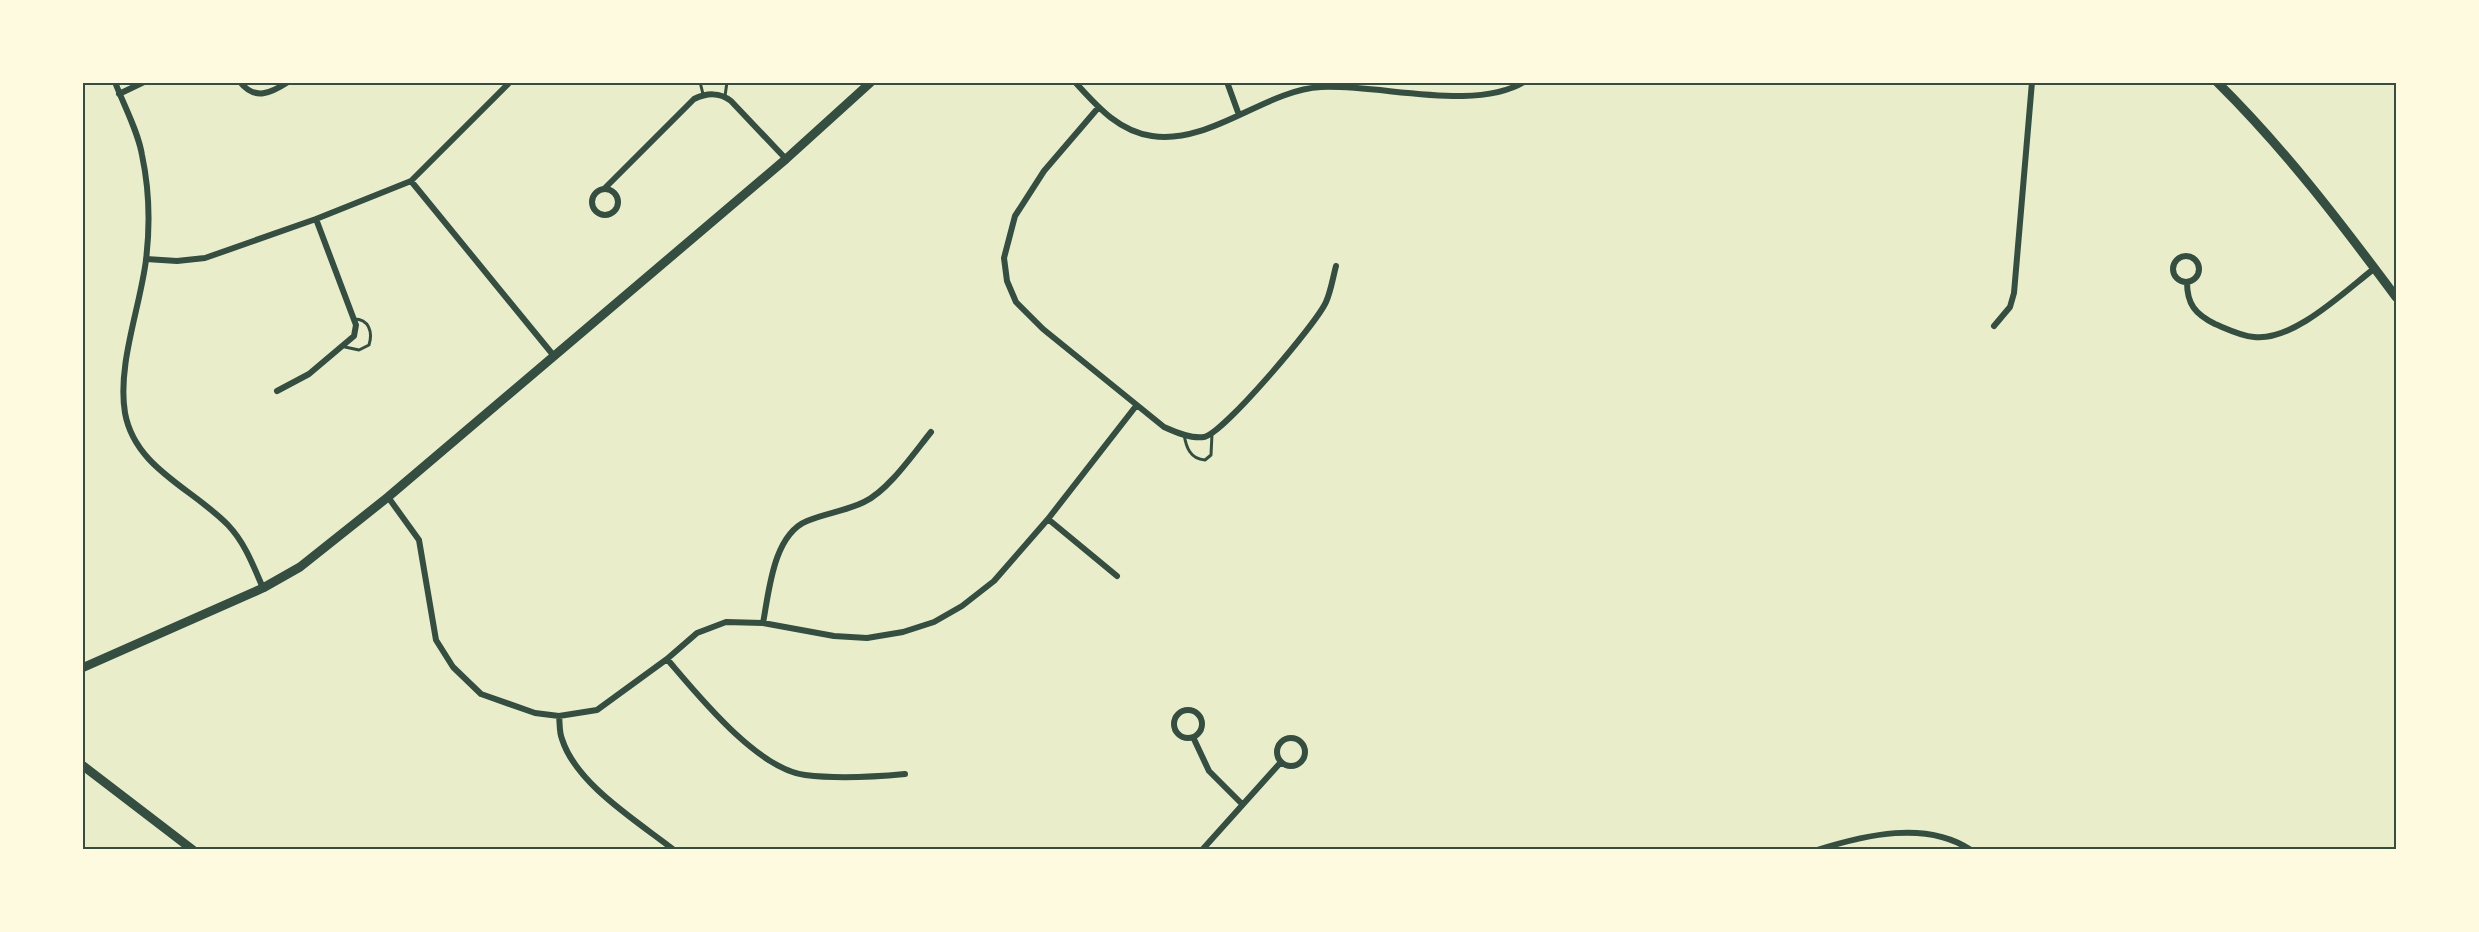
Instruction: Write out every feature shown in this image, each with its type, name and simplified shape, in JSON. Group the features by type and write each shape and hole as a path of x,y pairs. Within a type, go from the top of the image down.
{"main road":[{"path":"82,668 263,588 300,567 388,497 786,159 871,82"},
{"path":"2221,84 2327,206 2397,297"},
{"path":"82,765 194,849"}],"street":[{"path":"115,82 142,154 147,204 146,259 123,384 125,414 133,439 150,462 226,523 243,542 263,588"},
{"path":"120,94 144,82"},
{"path":"240,82 246,89 257,95 272,92 288,82"},
{"path":"146,259 177,261 205,258 316,219 411,181 510,82"},
{"path":"1075,82 1098,108 1118,124 1139,134 1172,137 1193,132 1298,91 1320,87 1371,85 1462,97 1504,91 1524,82"},
{"path":"1227,82 1239,115"},
{"path":"1994,326 2010,307 2013,293 2032,82"},
{"path":"605,188 616,195 618,203 611,214 602,215 595,211 591,203 593,194 605,188 694,99 703,94 725,96 786,159"},
{"path":"1098,108 1044,171 1015,216 1005,258 1007,280 1016,302 1043,329 1164,427 1184,434 1204,437 1212,434 1251,395 1303,335 1327,301 1336,266"},
{"path":"411,181 554,356"},
{"path":"277,391 309,374 345,347 354,336 356,325 316,219"},
{"path":"2182,256 2194,259 2198,266 2197,274 2187,282 2176,277 2173,269 2175,261 2182,256"},
{"path":"2187,282 2187,297 2193,308 2204,318 2254,338 2277,335 2295,327 2375,268"},
{"path":"388,497 419,540 436,640 453,667 481,694 535,713 559,716 597,710 667,659 697,633 726,622 763,623 834,636 867,638 903,632 934,622 962,606 994,581 1048,519 1136,406"},
{"path":"763,623 774,565 785,541 804,522 866,502 879,491 931,432"},
{"path":"1048,519 1117,576"},
{"path":"667,659 720,720 763,755 782,767 803,775 905,774"},
{"path":"1181,711 1194,711 1201,718 1202,727 1193,737 1179,735 1174,727 1175,718 1181,711"},
{"path":"559,716 561,737 568,755 594,787 674,849"},
{"path":"1193,737 1209,771 1242,804"},
{"path":"1291,738 1300,741 1305,749 1301,762 1289,766 1281,762 1277,754 1279,744 1291,738"},
{"path":"1202,849 1281,762"},
{"path":"1817,849 1909,832 1946,837 1971,849"}],"lane":[{"path":"700,82 703,94"},
{"path":"725,96 727,82"},
{"path":"345,347 359,350 369,345 372,336 368,325 361,319 354,319"},
{"path":"1184,434 1186,446 1191,454 1197,460 1205,460 1211,454 1212,434"}]}
